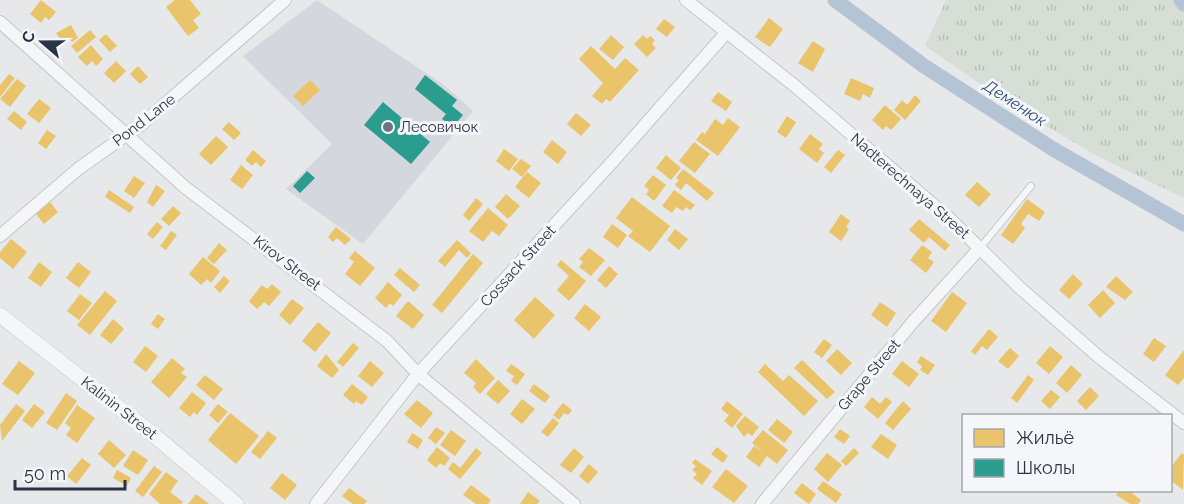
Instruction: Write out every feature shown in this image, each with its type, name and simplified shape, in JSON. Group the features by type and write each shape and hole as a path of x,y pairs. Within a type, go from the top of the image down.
{"street":[{"name":"Pond Lane","path":"0,236 78,169 143,123 285,0"},
{"name":"Nadterechnaya Street","path":"686,0 851,134 950,219 979,249 1099,357 1184,423"},
{"name":"Kirov Street","path":"0,22 186,188 387,341 418,374 574,504"},
{"name":"Cossack Street","path":"316,504 418,374 614,160 726,33"},
{"name":"Grape Street","path":"762,504 912,323 979,249"},
{"name":"Kalinin Street","path":"0,315 150,432 236,504"}],"lane":[{"path":"979,249 1031,186"}],"shaded area":[{"name":"Лесовичок","path":"317,0 444,85 473,111 363,244 286,189 332,144 243,56"}],"green space":[{"path":"946,0 1184,0 1184,198 1095,155 1008,103 925,46"}],"building: Жильё":[{"path":"41,0 56,12 49,20 45,17 41,23 30,14"},
{"path":"175,0 190,0 201,14 193,20 199,28 188,36 166,7"},
{"path":"769,18 783,29 770,47 755,37"},
{"path":"664,19 675,27 667,37 656,29"},
{"path":"71,25 78,38 72,42 69,38 62,42 56,33"},
{"path":"90,30 96,37 77,53 71,46"},
{"path":"106,34 117,46 110,52 99,40"},
{"path":"611,35 624,47 613,60 599,49"},
{"path":"643,35 647,39 650,36 655,40 652,44 656,48 647,57 634,44"},
{"path":"813,41 825,49 813,72 798,63"},
{"path":"91,45 103,59 96,66 92,61 87,66 78,57"},
{"path":"591,46 615,69 625,58 639,70 610,102 606,99 602,104 592,96 603,83 579,59"},
{"path":"116,61 126,71 114,83 104,73"},
{"path":"138,66 148,77 140,84 130,74"},
{"path":"9,74 15,78 0,97 0,85"},
{"path":"851,78 874,88 870,98 863,94 860,101 844,94"},
{"path":"17,79 26,86 10,107 0,99"},
{"path":"310,80 320,90 303,106 293,96"},
{"path":"718,92 732,102 726,111 711,101"},
{"path":"915,95 921,101 905,120 894,110 902,100 907,105"},
{"path":"39,99 51,108 39,123 27,114"},
{"path":"885,105 901,119 891,130 886,126 883,130 872,120"},
{"path":"14,111 27,122 21,130 7,119"},
{"path":"576,113 591,125 581,136 567,124"},
{"path":"787,116 796,122 786,138 777,132"},
{"path":"728,118 740,127 718,156 696,140 702,132 705,134 715,119 723,125"},
{"path":"229,122 241,133 234,140 222,129"},
{"path":"47,130 56,136 46,149 38,143"},
{"path":"810,134 823,144 819,149 824,153 817,163 799,149"},
{"path":"216,136 228,147 211,165 199,154"},
{"path":"552,140 567,152 558,164 543,152"},
{"path":"694,142 710,154 695,173 679,161"},
{"path":"504,149 518,159 509,171 496,161"},
{"path":"253,150 266,161 261,167 256,162 252,166 245,160"},
{"path":"838,150 845,155 831,173 824,167"},
{"path":"666,155 681,168 671,180 656,168"},
{"path":"521,159 531,166 522,177 512,169"},
{"path":"241,165 253,175 242,189 230,180"},
{"path":"683,169 714,193 707,201 686,183 681,190 675,185 679,180 676,178"},
{"path":"527,172 541,183 529,198 515,187"},
{"path":"653,175 666,185 654,201 646,194 649,190 644,186"},
{"path":"134,176 145,183 134,198 124,191"},
{"path":"977,182 991,194 979,207 965,195"},
{"path":"156,185 165,191 153,207 147,202"},
{"path":"109,190 134,207 130,213 105,197"},
{"path":"674,190 695,205 690,210 686,207 683,211 676,207 672,213 662,206"},
{"path":"506,194 520,206 508,219 495,207"},
{"path":"632,197 670,226 650,252 628,236 633,231 616,218"},
{"path":"476,198 483,204 469,221 463,215"},
{"path":"1027,199 1045,212 1039,221 1028,214 1021,224 1025,228 1013,244 1001,235"},
{"path":"50,202 58,212 44,224 36,214"},
{"path":"173,206 181,213 169,226 161,219"},
{"path":"488,208 508,225 499,236 492,231 483,242 469,231"},
{"path":"841,214 850,221 846,227 849,229 841,241 829,232"},
{"path":"919,219 950,245 945,251 929,237 924,243 909,230"},
{"path":"157,222 163,227 153,239 147,234"},
{"path":"612,224 627,235 618,248 603,237"},
{"path":"336,227 351,239 345,245 337,238 333,242 328,237"},
{"path":"675,229 688,239 679,250 667,240"},
{"path":"171,231 177,235 166,250 160,246"},
{"path":"11,239 27,252 13,269 0,258 0,252"},
{"path":"457,240 471,253 467,258 459,250 445,267 438,261"},
{"path":"219,243 227,250 214,264 207,258"},
{"path":"922,245 932,252 928,258 934,262 926,273 910,260"},
{"path":"589,248 605,260 591,276 579,267 583,262 579,259"},
{"path":"355,251 375,268 360,286 345,274 354,262 349,258"},
{"path":"473,254 483,263 442,313 432,305"},
{"path":"203,257 220,271 211,283 207,279 201,285 189,274"},
{"path":"561,260 586,281 569,301 557,290 569,276 557,265"},
{"path":"39,262 52,272 41,287 28,278"},
{"path":"78,262 91,272 79,288 66,278"},
{"path":"609,266 618,274 606,288 597,280"},
{"path":"400,268 420,285 414,292 394,275"},
{"path":"1073,274 1083,284 1069,299 1059,290"},
{"path":"224,276 230,281 220,293 214,287"},
{"path":"1116,276 1133,292 1125,300 1106,287"},
{"path":"388,282 402,295 393,306 390,303 386,308 375,298"},
{"path":"272,284 281,292 269,306 264,302 257,309 249,301 262,285 267,289"},
{"path":"1103,290 1115,303 1100,318 1088,305"},
{"path":"105,291 117,301 90,335 77,325"},
{"path":"952,292 967,303 946,332 931,321"},
{"path":"80,294 92,303 79,320 67,311"},
{"path":"535,297 555,315 534,339 514,320"},
{"path":"292,299 304,308 290,325 279,315"},
{"path":"408,301 424,315 413,329 396,316"},
{"path":"880,302 896,313 887,327 871,315"},
{"path":"585,304 601,317 589,331 574,318"},
{"path":"158,314 165,319 158,329 151,324"},
{"path":"113,319 124,329 111,344 100,335"},
{"path":"318,322 331,333 315,352 302,341"},
{"path":"989,329 998,337 987,350 982,346 975,355 971,351"},
{"path":"1154,338 1166,346 1154,362 1143,354"},
{"path":"824,339 832,345 822,358 814,352"},
{"path":"353,343 359,348 343,367 337,362"},
{"path":"145,346 158,356 146,372 133,362"},
{"path":"1050,346 1063,357 1049,374 1036,363"},
{"path":"1010,348 1019,356 1008,369 998,361"},
{"path":"837,349 852,363 841,375 826,361"},
{"path":"1184,350 1184,378 1178,385 1165,375"},
{"path":"326,354 339,370 332,378 317,366"},
{"path":"921,356 935,365 928,375 920,370 922,366 917,362"},
{"path":"172,358 185,369 181,373 187,377 169,398 151,382"},
{"path":"476,359 495,378 480,394 473,387 476,383 464,373"},
{"path":"802,360 835,392 827,399 794,368"},
{"path":"19,361 35,373 18,395 2,384"},
{"path":"370,361 384,373 372,387 358,376"},
{"path":"902,361 919,374 909,387 892,374"},
{"path":"511,364 525,374 517,385 511,381 514,376 506,371"},
{"path":"765,364 783,381 789,375 818,401 804,416 758,372"},
{"path":"1071,365 1082,375 1067,393 1056,383"},
{"path":"205,375 223,389 214,400 196,385"},
{"path":"1028,375 1034,380 1017,403 1011,398"},
{"path":"498,380 510,391 498,404 486,394"},
{"path":"352,384 368,397 362,405 356,401 354,404 343,395"},
{"path":"534,384 550,396 545,403 529,391"},
{"path":"1090,387 1099,396 1086,410 1077,401"},
{"path":"1051,390 1060,397 1050,409 1041,401"},
{"path":"192,392 206,403 197,415 194,412 190,417 179,408"},
{"path":"66,393 77,401 57,430 46,423"},
{"path":"872,397 880,404 886,397 892,402 878,419 864,407"},
{"path":"522,399 535,409 522,424 510,414"},
{"path":"417,400 433,413 421,428 404,414"},
{"path":"727,401 743,414 732,428 724,421 729,415 721,409"},
{"path":"903,401 911,409 893,430 885,423"},
{"path":"563,403 572,410 568,415 564,413 559,420 553,415"},
{"path":"16,404 25,411 2,441 0,425"},
{"path":"34,404 45,412 32,428 22,420"},
{"path":"218,404 228,412 218,423 209,415"},
{"path":"77,405 95,418 77,443 66,435 71,428 65,423"},
{"path":"230,413 259,436 236,464 208,440"},
{"path":"745,416 759,427 752,436 748,433 744,437 736,426"},
{"path":"553,418 559,423 548,437 541,432"},
{"path":"777,419 793,432 784,443 768,430"},
{"path":"436,427 445,433 436,444 428,438"},
{"path":"840,429 850,436 844,444 834,437"},
{"path":"451,430 466,441 455,456 440,445"},
{"path":"763,430 788,450 777,464 767,456 759,467 746,457 754,446 765,454 752,443"},
{"path":"268,431 277,438 260,459 251,452"},
{"path":"412,433 423,440 418,449 407,442"},
{"path":"881,434 897,445 888,459 871,447"},
{"path":"109,440 126,455 114,468 98,454"},
{"path":"437,447 450,458 444,466 440,463 436,468 427,460"},
{"path":"717,447 728,456 723,463 711,454"},
{"path":"476,448 482,453 460,479 448,469 453,462 460,468"},
{"path":"574,448 584,457 571,473 560,465"},
{"path":"854,448 859,453 846,466 841,461"},
{"path":"133,450 148,460 138,475 123,466"},
{"path":"827,453 842,465 828,482 814,469"},
{"path":"1182,453 1184,455 1183,490 1172,482 1172,466"},
{"path":"82,458 91,465 76,484 67,476"},
{"path":"695,459 712,471 702,485 693,478 697,474 692,470 696,466 692,463"},
{"path":"589,464 598,472 588,484 579,476"},
{"path":"154,466 162,472 143,497 135,491"},
{"path":"726,469 748,486 734,503 712,487"},
{"path":"117,470 131,478 127,486 113,478"},
{"path":"166,472 178,481 170,492 183,502 181,504 160,504 149,494"},
{"path":"282,473 297,485 285,500 270,488"},
{"path":"823,481 842,494 836,503 817,489"},
{"path":"802,483 816,494 809,504 794,493"},
{"path":"471,485 491,500 488,504 476,504 463,495"},
{"path":"349,488 367,501 364,504 353,504 342,496"},
{"path":"528,492 540,501 537,504 520,504"},
{"path":"1118,492 1132,492 1141,500 1138,504 1130,504 1116,495"},
{"path":"196,494 209,504 188,504"}],"building: Школы":[{"path":"425,75 457,100 452,106 463,115 453,127 442,119 446,114 415,89"},
{"path":"383,102 430,142 411,164 364,125"},
{"path":"307,171 315,178 300,193 293,186"}],"waterway":[{"name":"Деменюк","path":"835,0 924,66 1053,149 1184,224"},
{"path":"1181,0 1184,4"}],"place":[{"name":"Лесовичок","path":"388,127"}]}
